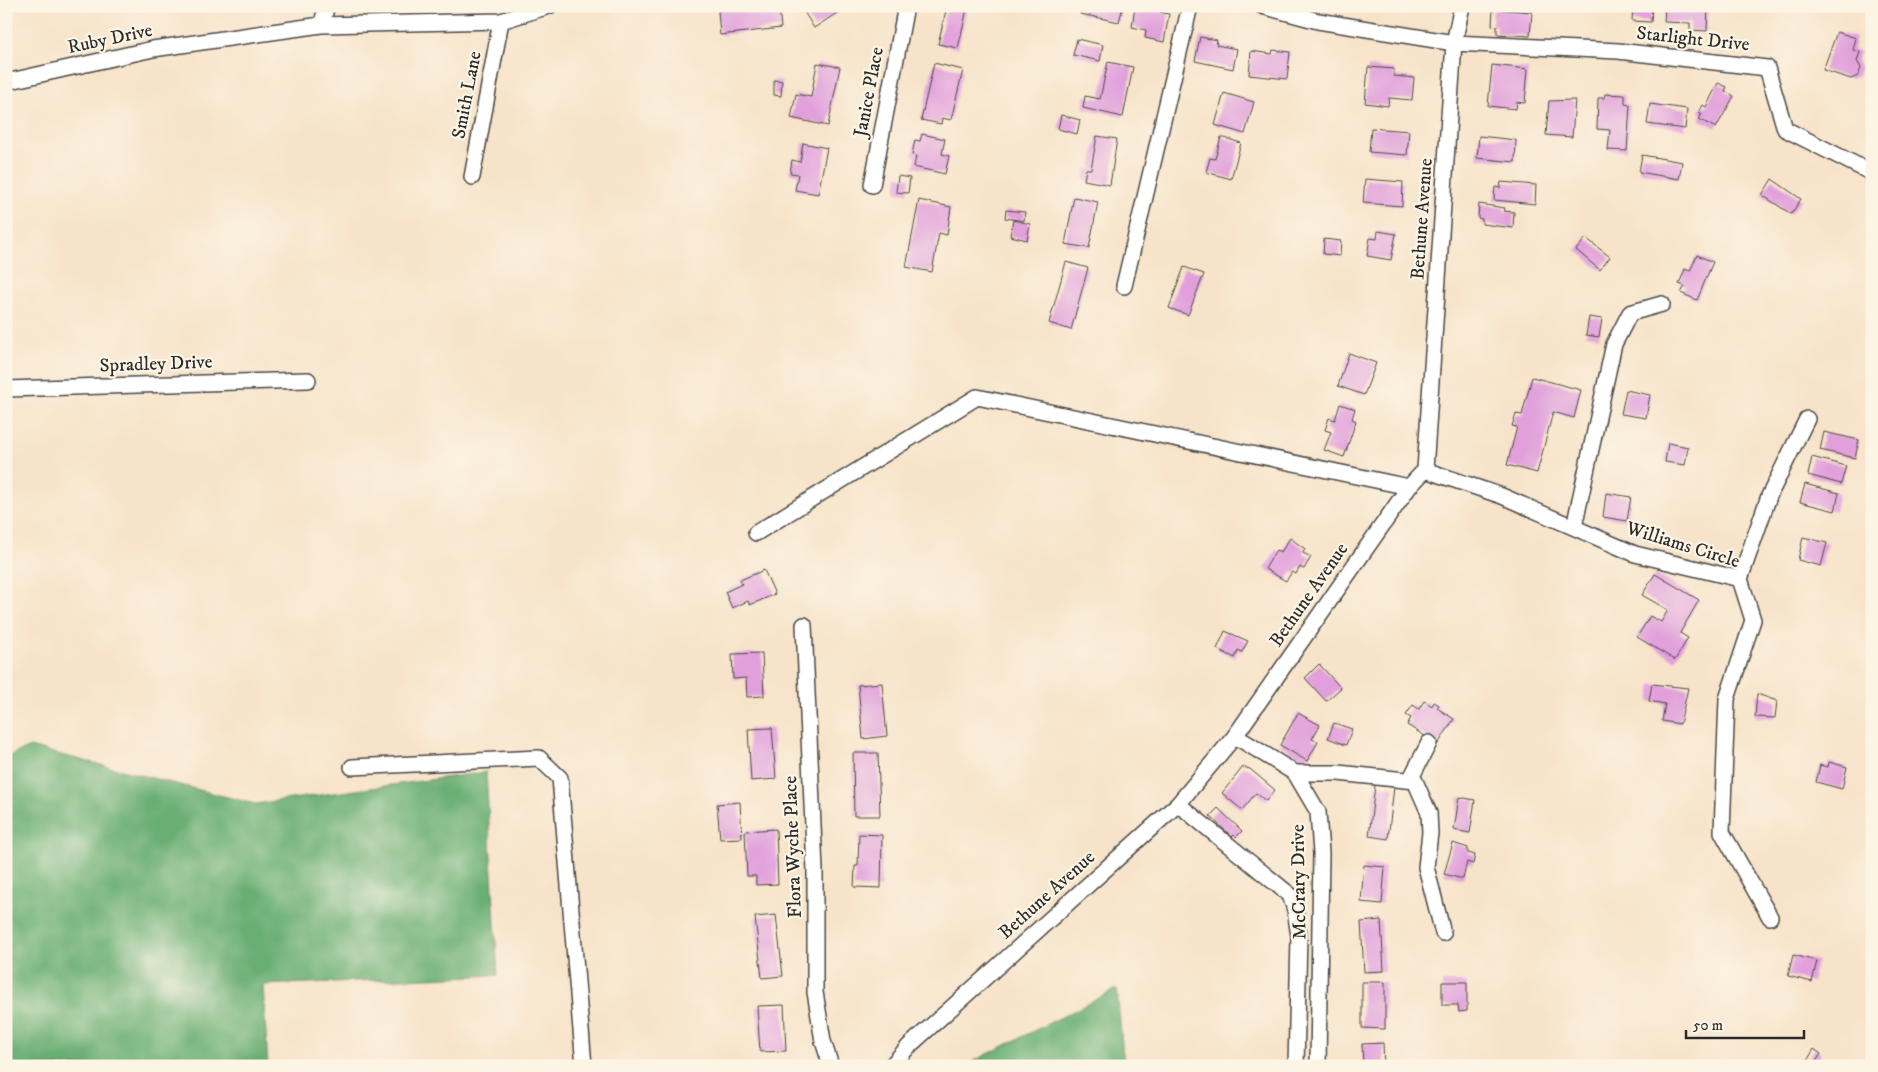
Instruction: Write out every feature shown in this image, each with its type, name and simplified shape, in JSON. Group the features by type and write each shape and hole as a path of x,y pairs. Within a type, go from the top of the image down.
{"street":[{"path":"321,25 327,6"},
{"name":"Ruby Drive","path":"6,82 153,49 321,25 501,21 549,6"},
{"name":"Janice Place","path":"872,185 906,6"},
{"path":"1124,286 1190,6"},
{"path":"1262,6 1318,21 1454,43"},
{"name":"Bethune Avenue","path":"891,1066 916,1040 1178,804 1236,736 1409,487 1425,470 1454,43 1462,6"},
{"name":"Smith Lane","path":"472,177 501,21"},
{"name":"Starlight Drive","path":"1454,43 1618,51 1767,68 1785,129 1872,173"},
{"path":"1574,528 1614,344 1630,313 1662,304"},
{"name":"Spradley Drive","path":"6,389 308,380"},
{"path":"756,533 977,397 1409,487"},
{"path":"1740,579 1769,496 1807,419"},
{"name":"Williams Circle","path":"1425,470 1502,496 1635,554 1740,579 1753,620 1727,699 1722,832 1770,917"},
{"name":"Flora Wyche Place","path":"804,626 816,870 815,992 823,1041 831,1066"},
{"name":"McCrary Drive","path":"1236,736 1295,773 1318,812 1321,853 1318,1066"},
{"path":"1429,743 1412,776 1429,813 1430,833 1426,866 1443,933"},
{"path":"352,766 539,758 560,778 584,1066"},
{"path":"1295,773 1338,773 1415,782"},
{"path":"1178,804 1290,895 1295,910 1299,936 1296,1066"}],"green space":[{"path":"30,747 255,804 486,772 498,975 263,985 268,1066 6,1066 6,757"},
{"path":"1117,989 1124,1066 964,1066"}],"building":[{"path":"779,6 781,28 720,35 718,11"},
{"path":"810,6 837,6 840,11 814,28 803,10"},
{"path":"947,6 967,9 958,48 938,44"},
{"path":"1082,6 1123,6 1119,22 1080,14"},
{"path":"1135,6 1161,7 1160,12 1169,14 1164,42 1145,38 1146,30 1132,27"},
{"path":"1633,6 1652,6 1651,22 1632,21"},
{"path":"1665,6 1708,6 1707,31 1690,30 1690,23 1664,22"},
{"path":"1493,9 1532,12 1530,36 1497,34 1497,26 1492,25"},
{"path":"1837,32 1856,38 1853,50 1860,52 1857,61 1861,68 1858,76 1851,79 1823,70"},
{"path":"1200,37 1217,40 1216,45 1237,49 1233,69 1195,61"},
{"path":"1077,39 1103,45 1100,61 1073,55"},
{"path":"1273,50 1290,52 1287,79 1249,75 1251,51 1272,54"},
{"path":"1108,62 1133,67 1123,117 1083,108 1085,96 1100,99"},
{"path":"817,63 840,67 828,126 791,118 796,94 811,97"},
{"path":"934,63 963,70 951,120 942,118 941,124 921,120"},
{"path":"1492,65 1528,69 1525,103 1517,102 1516,109 1488,106"},
{"path":"1368,67 1394,69 1394,76 1414,78 1412,100 1389,98 1388,106 1365,103"},
{"path":"774,80 782,81 781,96 774,95"},
{"path":"1718,83 1727,87 1725,91 1734,96 1716,128 1699,119 1702,114 1699,112 1703,105 1706,107"},
{"path":"1224,93 1254,102 1245,134 1215,125"},
{"path":"1605,94 1625,95 1625,104 1630,105 1627,151 1608,150 1610,130 1597,129 1598,98 1604,98"},
{"path":"1575,100 1572,137 1546,135 1549,101"},
{"path":"1650,104 1687,109 1685,129 1647,124"},
{"path":"1061,115 1080,120 1077,134 1058,129"},
{"path":"1371,128 1409,131 1407,155 1369,152"},
{"path":"922,134 945,139 942,154 949,156 945,174 914,167 916,156 912,155 915,140 920,141"},
{"path":"1097,136 1117,139 1110,185 1084,180 1086,169 1091,169"},
{"path":"1479,136 1516,140 1515,162 1477,158"},
{"path":"1221,137 1241,143 1231,179 1206,172 1210,158 1215,159"},
{"path":"803,143 827,148 818,194 795,190 798,174 790,173 792,160 800,162"},
{"path":"1642,155 1682,162 1679,179 1639,172"},
{"path":"898,176 910,178 908,193 896,192"},
{"path":"1365,179 1403,182 1402,206 1363,203"},
{"path":"1772,179 1801,199 1791,214 1762,195"},
{"path":"1501,182 1536,185 1535,204 1494,200 1495,187 1500,188"},
{"path":"1074,197 1098,202 1089,248 1065,244"},
{"path":"919,200 951,207 947,235 939,233 932,272 906,267"},
{"path":"1479,204 1505,208 1504,211 1514,212 1513,228 1482,224 1482,219 1478,218"},
{"path":"1006,210 1025,212 1024,221 1005,218"},
{"path":"1013,220 1030,224 1027,240 1010,236"},
{"path":"1378,231 1396,234 1391,260 1367,256 1370,238 1377,239"},
{"path":"1586,238 1610,257 1600,270 1576,250"},
{"path":"1324,239 1341,241 1340,256 1323,254"},
{"path":"1697,255 1713,262 1697,300 1681,293 1685,286 1679,284 1685,269 1690,271"},
{"path":"1066,262 1088,268 1071,330 1049,323"},
{"path":"1184,267 1204,274 1188,315 1169,308"},
{"path":"1589,317 1602,319 1599,337 1586,335"},
{"path":"1349,353 1376,363 1364,395 1338,386"},
{"path":"1532,377 1581,390 1574,418 1553,412 1537,473 1507,465 1517,427 1512,426 1516,414 1522,415"},
{"path":"1626,390 1650,395 1646,418 1621,414"},
{"path":"1340,404 1355,409 1352,419 1356,421 1344,457 1324,450 1331,432 1325,430 1329,418 1335,420"},
{"path":"1824,432 1859,440 1855,458 1820,450"},
{"path":"1668,443 1688,447 1685,465 1665,462"},
{"path":"1812,457 1846,466 1841,484 1808,475"},
{"path":"1805,484 1839,493 1835,511 1800,502"},
{"path":"1606,493 1631,497 1627,521 1603,517"},
{"path":"1803,537 1827,543 1821,566 1798,560"},
{"path":"1290,538 1305,549 1303,553 1311,557 1304,569 1300,567 1296,574 1292,572 1286,581 1265,569 1276,550 1281,552"},
{"path":"764,570 775,594 750,605 748,601 732,608 725,592 742,584 740,580"},
{"path":"1655,574 1699,600 1680,633 1688,638 1675,660 1637,637 1650,616 1661,622 1668,610 1642,595"},
{"path":"1225,631 1248,641 1242,652 1238,650 1235,658 1217,649"},
{"path":"762,653 764,696 747,697 746,678 733,679 732,654"},
{"path":"1319,664 1341,688 1326,701 1305,678"},
{"path":"882,683 887,736 863,739 858,685"},
{"path":"1652,684 1688,688 1680,724 1662,721 1665,704 1649,701"},
{"path":"1757,694 1777,701 1775,718 1755,717"},
{"path":"1424,701 1432,706 1434,702 1439,705 1437,708 1454,719 1438,744 1407,725 1411,718 1406,715 1413,705 1419,709"},
{"path":"1298,713 1320,725 1312,739 1318,742 1307,761 1280,745"},
{"path":"1334,723 1352,729 1346,745 1328,738"},
{"path":"772,728 776,779 751,781 748,729"},
{"path":"853,753 878,753 880,816 854,816"},
{"path":"1829,762 1847,767 1842,789 1816,782 1820,765 1828,767"},
{"path":"1243,767 1250,769 1275,790 1266,801 1256,793 1242,810 1222,793"},
{"path":"1375,785 1394,787 1388,839 1369,836"},
{"path":"1459,797 1475,800 1470,833 1454,830"},
{"path":"740,802 742,838 720,839 717,804"},
{"path":"1218,808 1242,831 1236,837 1234,835 1232,837 1210,816"},
{"path":"776,829 778,884 756,885 756,876 747,876 745,831"},
{"path":"859,834 882,835 881,888 854,887 855,866 858,866"},
{"path":"1453,843 1468,848 1468,853 1475,855 1473,864 1467,862 1463,879 1444,874"},
{"path":"1364,865 1385,867 1382,904 1361,902"},
{"path":"776,915 783,976 762,978 755,917"},
{"path":"1381,920 1384,971 1364,972 1361,922"},
{"path":"1793,955 1817,961 1812,982 1788,976"},
{"path":"1362,982 1385,982 1385,1029 1362,1028"},
{"path":"1442,982 1467,982 1467,1011 1459,1012 1458,1005 1442,1005"},
{"path":"784,1005 786,1051 760,1052 757,1006"},
{"path":"1383,1043 1384,1066 1363,1066 1362,1044"},
{"path":"1814,1049 1821,1054 1813,1066 1804,1066"}],"waterway":[{"path":"6,1060 11,1066"}]}
